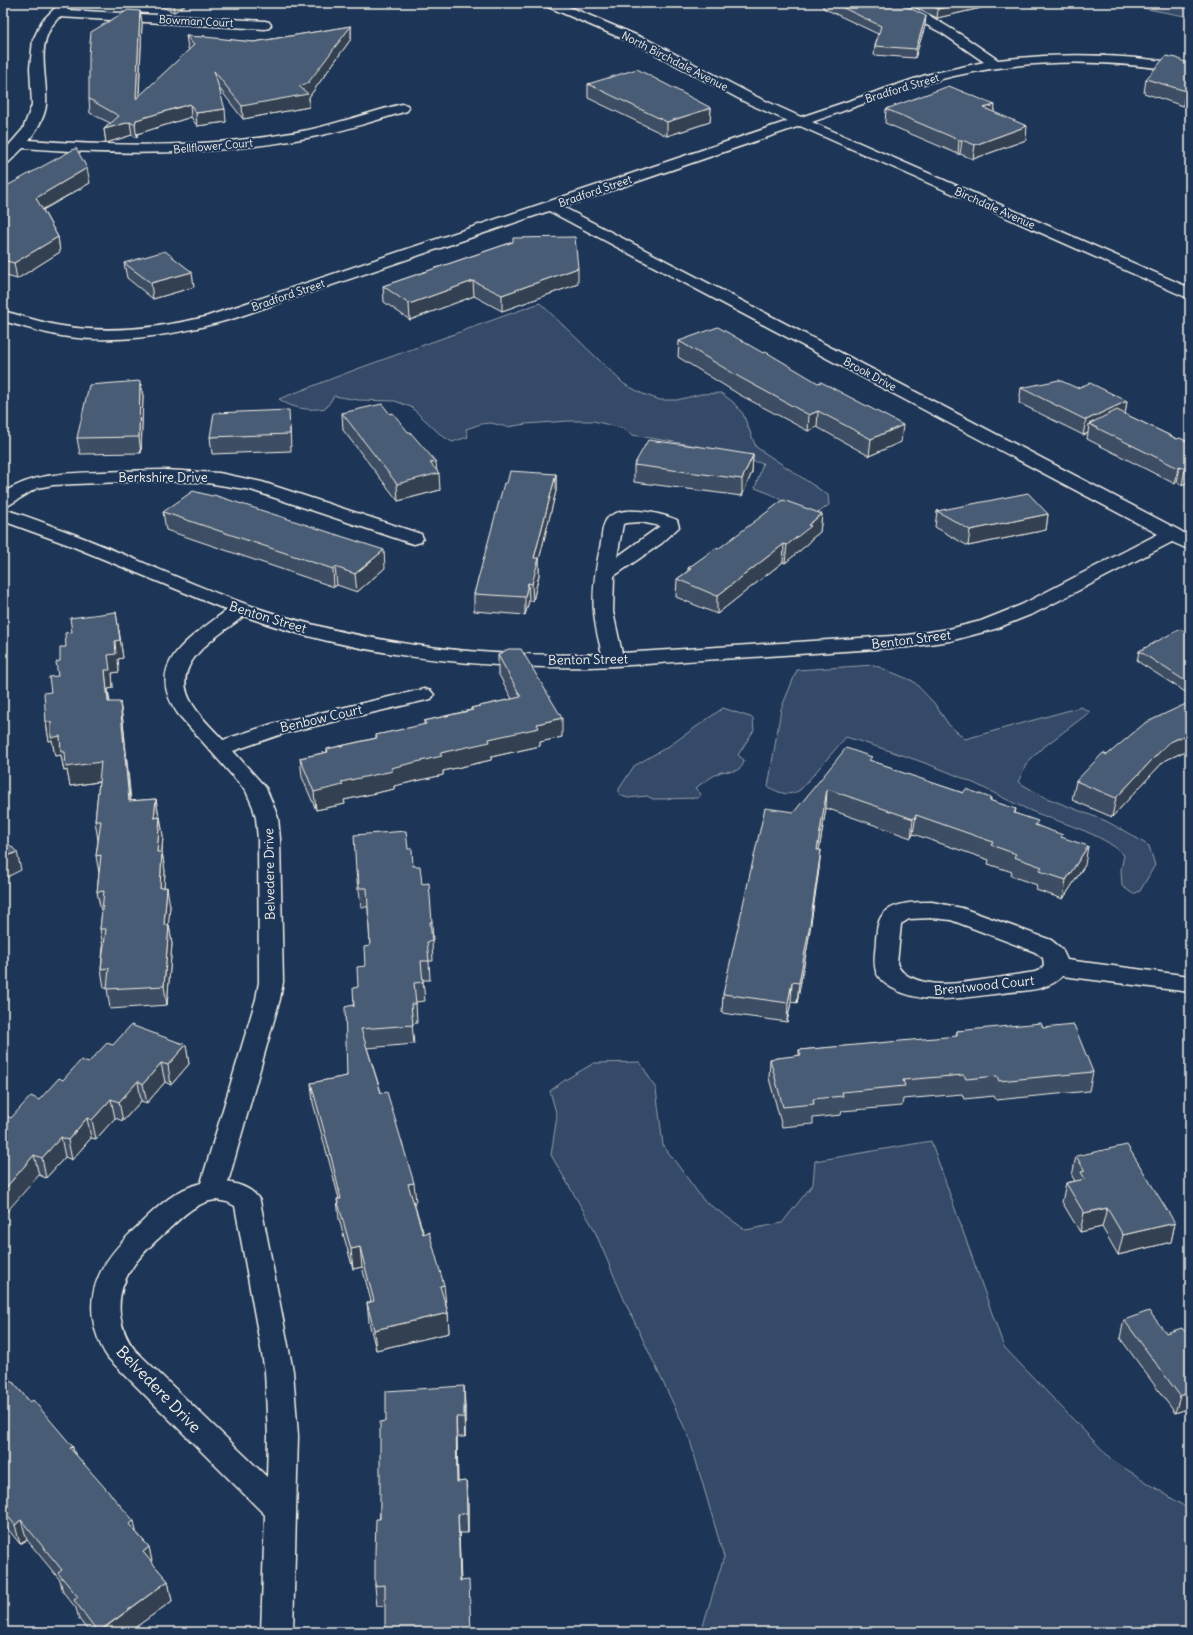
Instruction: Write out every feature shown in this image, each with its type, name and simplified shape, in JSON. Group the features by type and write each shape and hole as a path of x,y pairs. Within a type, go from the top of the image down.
{"street":[{"path":"3,160 20,144 26,136 39,106 37,45 42,31 56,13 67,3"},
{"name":"North Birchdale Avenue","path":"550,3 646,44 752,100 799,122"},
{"path":"894,3 914,11 967,42 995,64"},
{"name":"Bowman Court","path":"56,13 265,25"},
{"name":"Bradford Street","path":"3,316 48,328 90,334 125,334 181,328 229,315 941,75 995,64 1047,59 1080,59 1154,63 1190,69"},
{"name":"Bellflower Court","path":"20,144 115,150 160,150 240,145 283,139 354,124 402,108"},
{"name":"Birchdale Avenue","path":"799,122 1190,294"},
{"name":"Brook Drive","path":"550,206 1190,544"},
{"name":"Berkshire Drive","path":"3,501 15,492 29,486 54,480 175,475 196,476 237,480 414,538"},
{"name":"Benton Street","path":"3,515 69,538 240,610 293,626 349,639 423,651 493,658 580,661 908,642 950,635 988,625 1028,609 1172,534"},
{"path":"606,573 603,604 604,617 613,659"},
{"name":"Belvedere Drive","path":"212,1190 268,1000 271,982 269,839 267,816 263,801 255,788 185,710 177,698 175,674 183,657 190,649 240,610"},
{"name":"Benbow Court","path":"220,748 279,728 424,695"},
{"name":"Brentwood Court","path":"915,911 943,911 1043,946 1054,955 1056,967 1048,976 1039,980 942,992 928,991 904,983 889,974 886,966 889,925 893,918 902,913 915,911"},
{"path":"1056,967 1190,984"},
{"name":"Belvedere Drive","path":"277,1632 281,1510 283,1436 280,1371 247,1201 239,1194 224,1191 212,1190 195,1194 178,1205 147,1233 118,1264 107,1291 106,1318 114,1344 125,1358 281,1510"}],"shaded area":[{"path":"1134,3 1190,3 1190,17 1142,8"},
{"path":"540,303 624,384 643,394 660,400 677,400 701,394 721,393 733,402 743,414 756,447 828,495 829,505 818,513 807,516 771,494 755,488 763,463 695,453 697,446 633,435 622,428 593,421 568,421 507,427 491,423 481,424 466,429 468,437 452,442 441,435 411,407 395,401 358,400 334,396 326,408 313,409 296,407 279,399 357,369"},
{"path":"874,665 913,681 934,703 949,725 965,739 1081,707 1090,712 1041,749 1027,763 1018,782 1044,797 1106,821 1149,846 1155,865 1140,891 1133,894 1122,886 1121,870 1124,855 1104,840 1029,810 946,771 846,737 800,790 788,794 768,787 781,709 797,670"},
{"path":"723,708 753,718 754,730 738,755 744,760 743,765 740,768 734,771 721,772 695,788 701,794 698,798 653,799 647,796 628,798 619,793 619,789 634,766 669,746"},
{"path":"640,1062 656,1089 663,1145 704,1201 746,1230 782,1223 813,1184 815,1161 931,1141 1004,1347 1112,1460 1190,1510 1190,1632 701,1632 724,1557 689,1437 626,1304 593,1227 551,1155 557,1116 550,1091 565,1080 594,1063"}],"building":[{"path":"833,3 900,3 926,16 916,49 875,46 881,26"},
{"path":"926,3 964,3 938,9"},
{"path":"128,10 140,11 136,99 194,45 186,36 203,37 204,35 205,37 254,42 351,26 308,83 299,86 308,94 242,106 214,71 225,109 196,113 190,104 136,120 135,125 130,122 104,129 119,116 89,99 89,54 91,32"},
{"path":"1166,56 1177,58 1190,65 1190,89 1186,91 1146,79"},
{"path":"637,69 711,108 667,122 588,84"},
{"path":"949,86 995,105 984,108 1027,126 975,145 959,140 886,109"},
{"path":"76,148 87,168 36,198 58,237 14,263 3,260 3,188"},
{"path":"575,237 578,268 502,295 473,281 409,304 383,286 513,242 513,238"},
{"path":"165,251 192,272 151,283 124,263"},
{"path":"718,327 763,353 766,352 818,383 821,382 903,425 871,439 818,411 809,415 741,378 679,341"},
{"path":"1059,380 1077,388 1090,383 1127,401 1086,420 1021,388"},
{"path":"140,381 139,437 77,438 89,385"},
{"path":"382,404 390,414 393,413 408,432 410,432 436,462 430,463 439,473 397,484 342,413"},
{"path":"289,410 290,434 210,437 214,413"},
{"path":"1117,410 1177,439 1180,438 1190,443 1190,467 1185,469 1180,467 1178,468 1089,424"},
{"path":"648,440 753,455 742,479 634,465"},
{"path":"510,471 556,474 534,558 539,558 532,584 528,583 525,597 474,594 504,483 507,483"},
{"path":"193,491 212,496 214,495 384,550 355,574 335,567 333,569 163,512"},
{"path":"1028,493 1048,514 970,530 937,511"},
{"path":"783,500 822,514 808,525 811,526 787,545 784,544 717,596 677,579 691,569 688,568 716,548 718,549"},
{"path":"116,612 120,640 115,641 116,654 108,655 110,670 105,670 108,702 120,702 129,801 156,799 154,818 160,817 157,852 162,852 160,888 167,887 164,925 169,925 164,986 107,989 109,968 101,969 106,929 100,929 104,891 97,892 101,855 96,856 101,821 95,821 101,762 66,767 65,752 61,752 60,736 51,738 51,722 46,722 44,693 51,692 49,677 58,676 56,662 60,661 60,647 66,647 65,633 72,632 70,618"},
{"path":"1180,629 1190,634 1190,684 1139,651"},
{"path":"508,649 521,649 562,718 537,724 539,728 489,739 490,742 440,753 442,756 391,768 393,771 341,782 343,785 314,792 300,758 328,752 327,749 377,738 376,735 426,724 424,721 473,710 471,708 521,697 498,655"},
{"path":"1190,702 1190,733 1168,743 1116,798 1076,781 1103,753 1107,755 1145,723"},
{"path":"846,748 872,757 869,760 893,768 892,769 963,793 966,789 991,798 989,800 1016,809 1014,813 1038,821 1035,825 1063,835 1061,837 1088,846 1066,880 1039,871 1042,867 1014,857 1016,854 991,845 993,842 916,815 913,819 827,789 817,850 821,850 810,924 799,983 792,982 788,1003 723,994 765,808 794,812"},
{"path":"406,831 408,849 412,849 413,866 420,866 422,884 429,883 432,941 427,942 429,961 421,961 423,982 414,983 416,1004 411,1004 413,1025 361,1029 381,1093 387,1092 414,1183 408,1184 423,1234 429,1232 444,1285 440,1286 448,1313 374,1330 367,1303 374,1301 360,1247 351,1249 337,1199 341,1199 330,1152 311,1083 347,1076 345,1007 353,1005 354,1007 353,988 358,987 357,967 365,966 364,947 370,946 367,888 359,888 358,871 356,871 354,835"},
{"path":"3,838 17,852 3,858"},
{"path":"1041,1023 1043,1028 1074,1025 1093,1072 999,1081 997,1076 966,1079 964,1075 903,1080 905,1086 842,1092 843,1096 813,1099 814,1104 783,1107 770,1059 801,1055 799,1050 957,1036 957,1031"},
{"path":"131,1025 186,1045 168,1065 161,1063 143,1084 138,1081 119,1102 111,1099 92,1120 87,1118 68,1140 61,1137 42,1158 34,1155 3,1191 3,1116 4,1115 11,1118 31,1096 39,1100 59,1078 63,1080 81,1060 88,1063 107,1043 113,1045"},
{"path":"1127,1145 1175,1223 1123,1235 1107,1208 1084,1213 1066,1183 1085,1179 1081,1172 1085,1171 1076,1156"},
{"path":"1149,1311 1166,1333 1182,1328 1190,1338 1190,1392 1180,1396 1124,1320"},
{"path":"3,1371 30,1402 33,1400 73,1447 70,1448 134,1521 129,1524 149,1547 143,1552 168,1581 98,1632 74,1600 78,1597 58,1573 62,1570 21,1520 15,1525 3,1510"},
{"path":"464,1386 464,1417 456,1417 457,1482 466,1481 467,1513 458,1514 460,1581 469,1580 471,1632 385,1632 385,1585 375,1586 375,1553 376,1519 380,1519 380,1422 386,1421 386,1391"}]}
